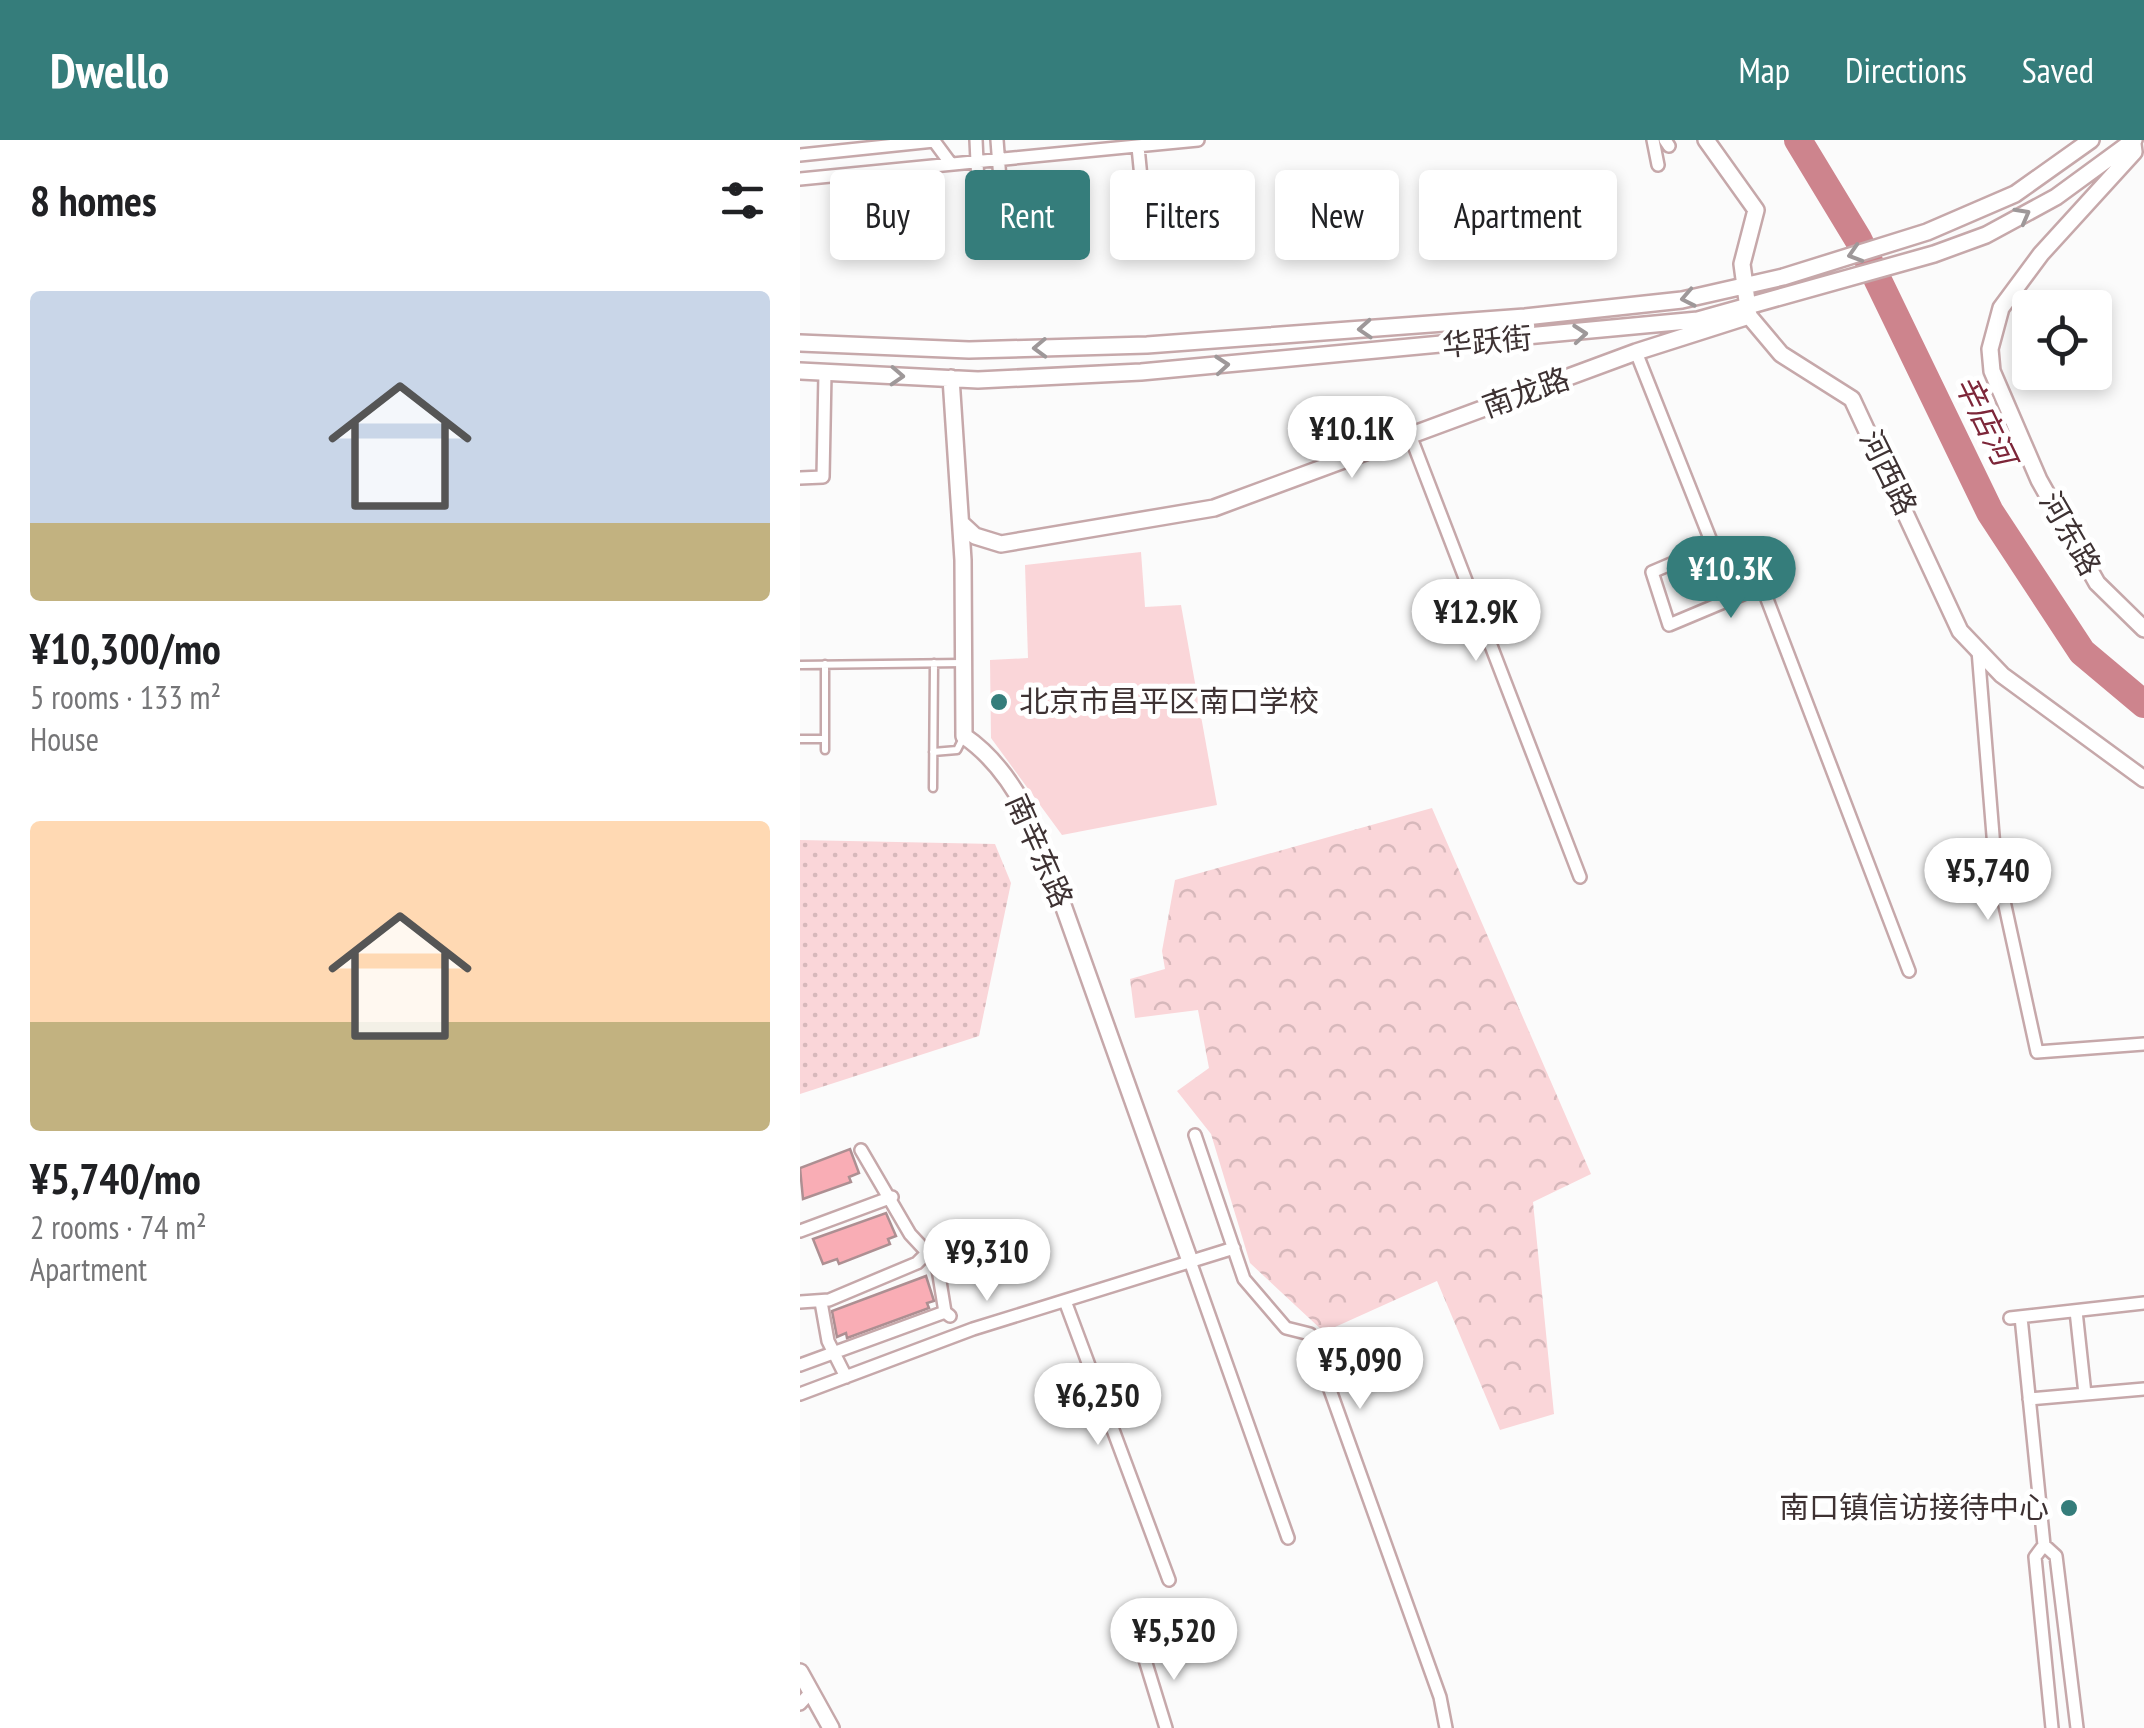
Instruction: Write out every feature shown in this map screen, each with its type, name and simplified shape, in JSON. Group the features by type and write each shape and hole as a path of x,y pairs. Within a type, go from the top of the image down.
{"street":[{"path":"976,140 980,227 986,241 996,239 1003,220 997,140"},
{"path":"800,180 1198,140"},
{"path":"1653,140 1658,165"},
{"path":"1706,140 1756,210 1742,264 1748,312"},
{"name":"华跃街","path":"800,343 969,350 1147,345 1524,317 1682,300 1784,277 1926,232 2015,194 2091,140"},
{"name":"华跃街","path":"800,371 952,378 1141,372 1588,333 1748,312 1986,234 2056,196 2133,140"},
{"name":"河东路","path":"2133,140 2134,152 2041,254 2001,308 1990,349 1992,371 2038,480 2097,584 2144,629"},
{"path":"800,155 934,141 952,164"},
{"path":"1138,146 1140,170"},
{"name":"南龙路","path":"961,523 975,536 1001,544 1181,517 1748,312"},
{"name":"河西路","path":"1748,312 1781,354 1852,399 1960,630 2002,674 2144,779"},
{"path":"1636,352 1713,546 1652,572 1669,625 1762,586 1909,971"},
{"path":"800,478 823,477 826,372"},
{"path":"952,378 961,523 964,736"},
{"path":"1410,435 1580,877"},
{"path":"1978,650 1996,860 2037,1052 2144,1044"},
{"name":"南辛东路","path":"964,736 977,744 1022,800 1038,834 1190,1262"},
{"path":"1195,1136 1244,1279 1286,1328 1310,1334 1440,1696 1446,1728"},
{"path":"800,1365 948,1314 939,1270 861,1150"},
{"path":"800,1232 892,1198"},
{"path":"800,1394 1064,1301 1234,1248"},
{"path":"800,1285 802,1301 821,1302 917,1264 926,1254"},
{"path":"1190,1262 1288,1538"},
{"path":"1064,1301 1169,1580"},
{"path":"821,1302 832,1354 846,1377"},
{"path":"2052,1728 2036,1558 2044,1545 2029,1399 2015,1318 2144,1303"},
{"path":"2076,1311 2085,1394"},
{"path":"2029,1399 2144,1389"},
{"path":"2044,1545 2056,1556 2077,1728"},
{"path":"1142,1650 1166,1728"},
{"path":"800,1672 806,1698 831,1728"}],"lane":[{"path":"933,788 934,663"},
{"path":"800,664 964,663"},
{"path":"825,664 825,750"},
{"path":"933,752 956,750 964,736"},
{"path":"800,739 825,739"}],"green space":[{"path":"1141,552 1145,607 1181,605 1217,805 1062,835 991,738 990,660 1028,658 1025,565"},
{"path":"1432,808 1591,1174 1533,1202 1554,1414 1500,1430 1437,1281 1324,1332 1250,1263 1211,1134 1177,1091 1209,1068 1198,1010 1135,1018 1130,979 1165,969 1162,951 1175,880"},
{"path":"800,840 995,844 1011,883 979,1036 800,1094"}],"building":[{"path":"850,1149 859,1173 849,1177 851,1182 803,1199 800,1168"},
{"path":"886,1213 896,1236 888,1239 890,1244 839,1264 837,1259 823,1264 813,1239"},
{"path":"926,1276 934,1301 927,1303 929,1308 847,1338 846,1333 837,1337 832,1311"}],"waterway":[{"name":"辛店河","path":"1798,140 1858,239 1990,512 2082,652 2144,704"}],"place":[{"name":"北京市昌平区南口学校","path":"999,702"},
{"name":"南口镇信访接待中心","path":"2069,1508"}]}
